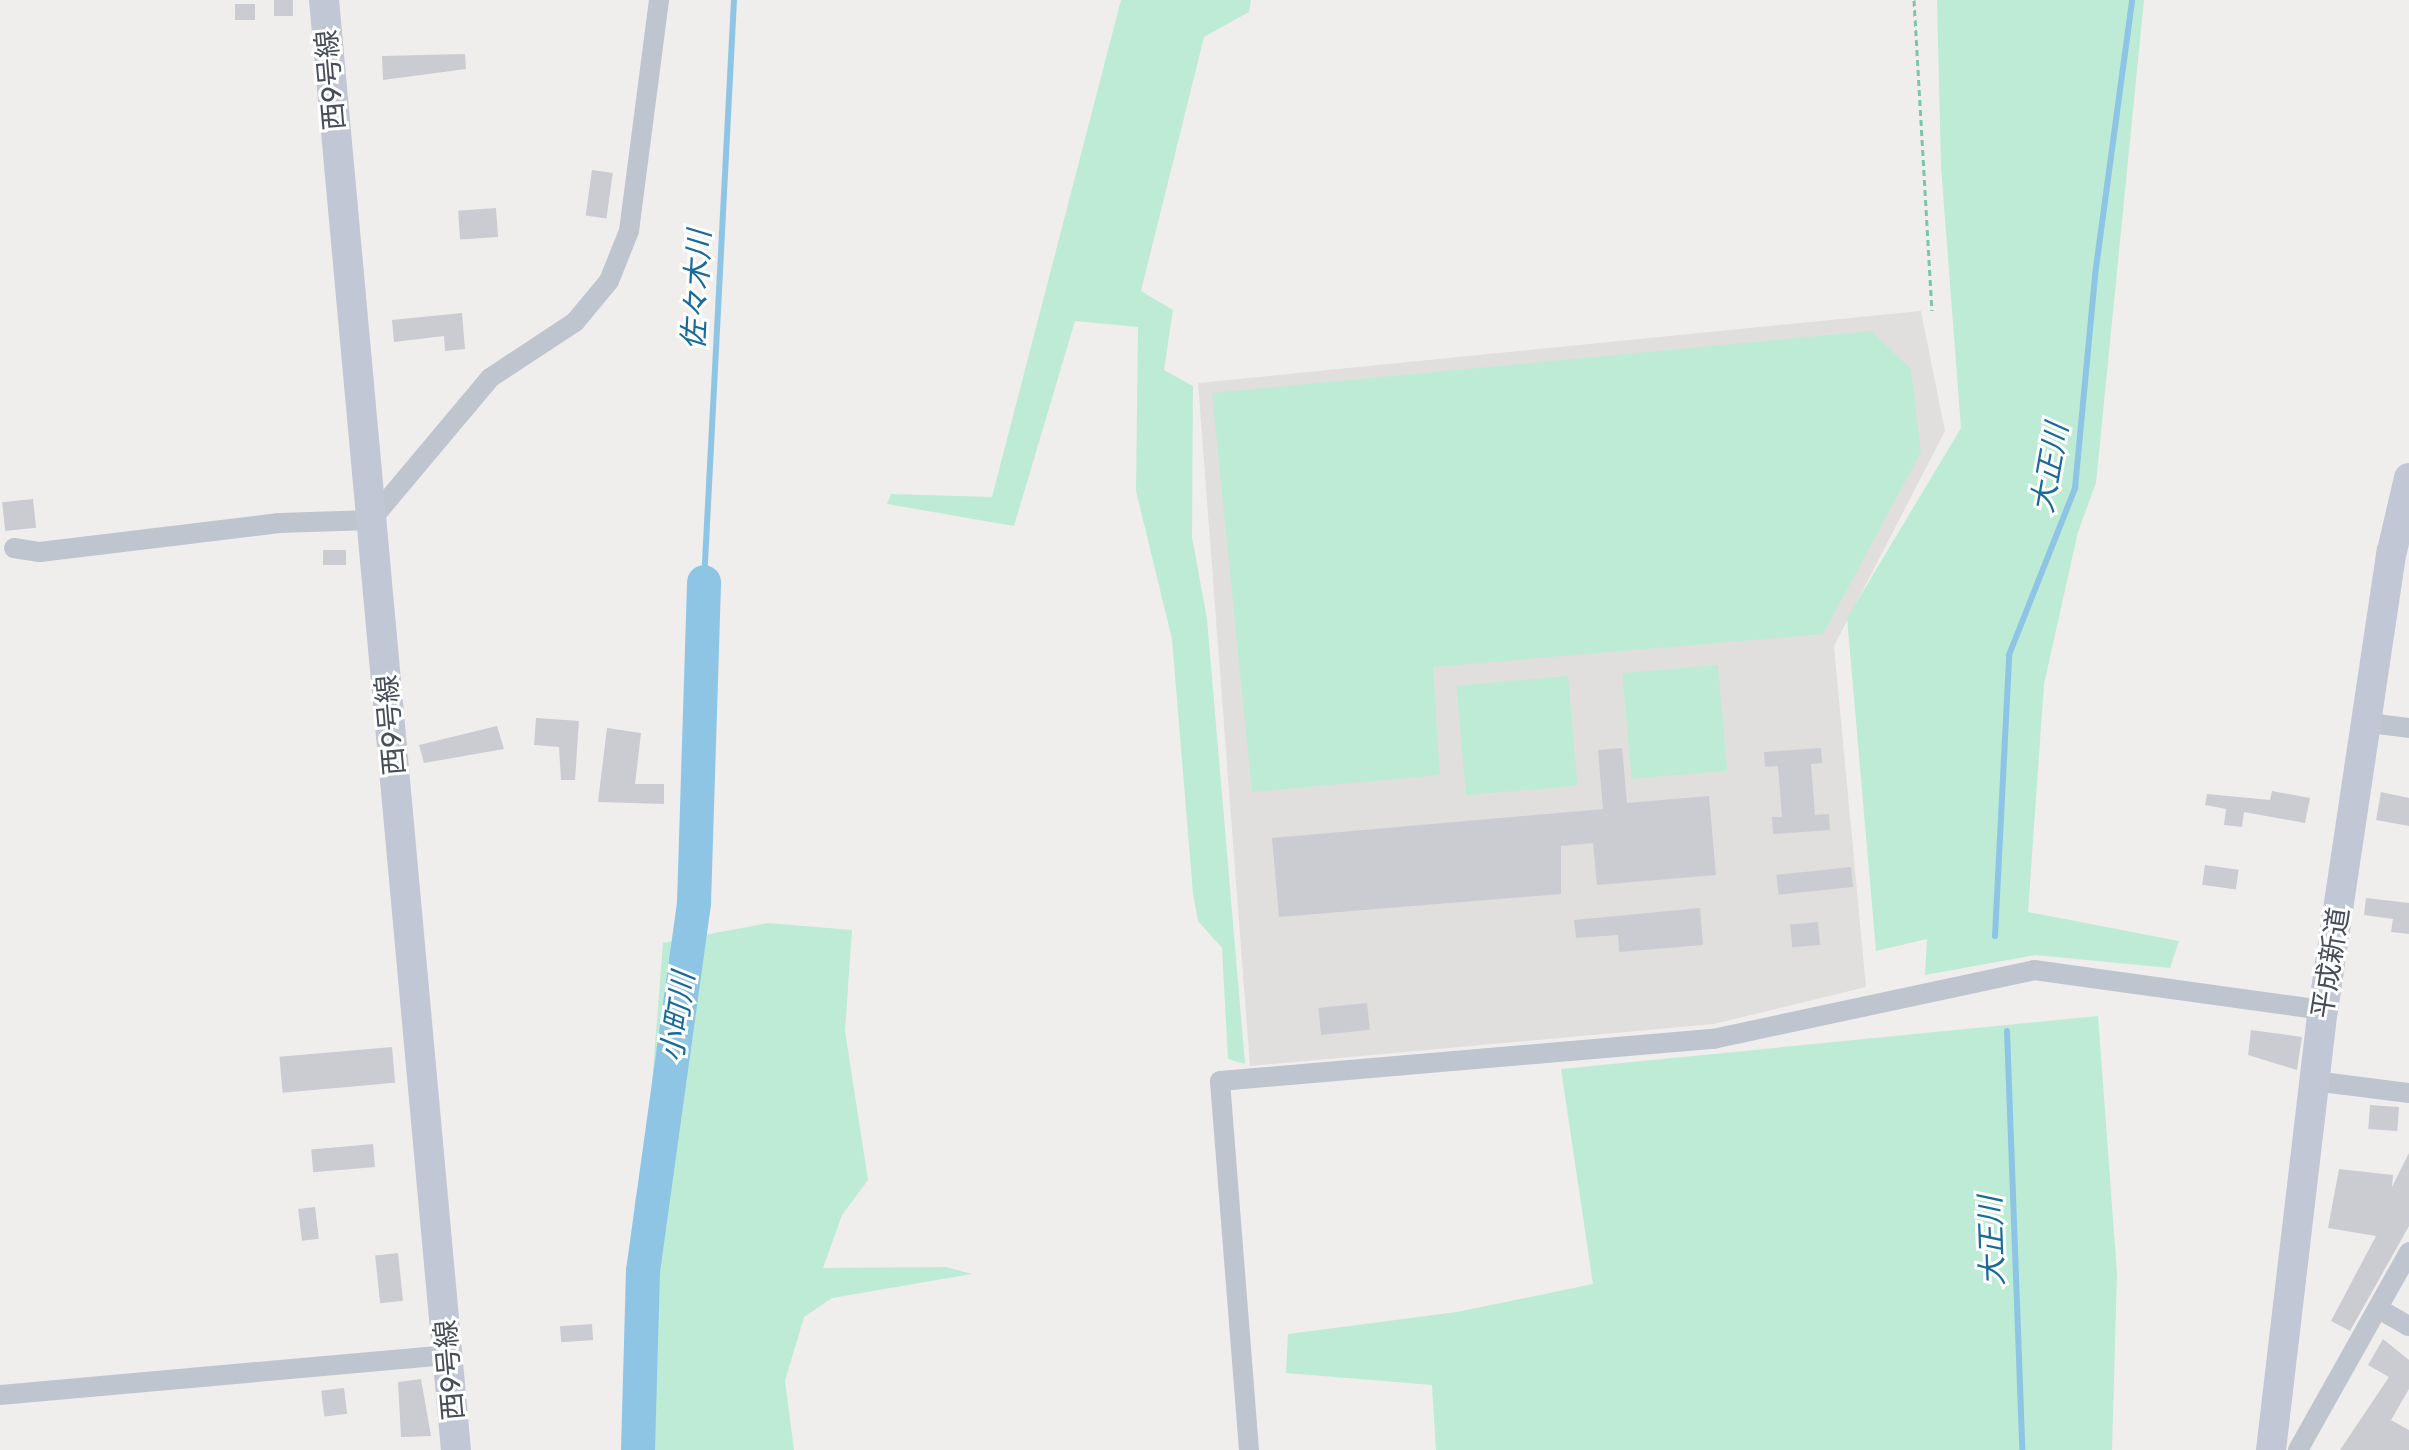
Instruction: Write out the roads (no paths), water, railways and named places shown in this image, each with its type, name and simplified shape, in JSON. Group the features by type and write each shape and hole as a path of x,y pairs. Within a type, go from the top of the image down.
{"street":[{"name":"西9号線","path":"324,0 456,1450"},
{"path":"14,548 40,552 279,523 371,520 490,378 575,322 609,281 629,231 659,0"},
{"name":"平成新道","path":"2271,1450 2323,1010 2369,723 2392,551 2409,478"},
{"path":"2369,723 2409,728"},
{"path":"1249,1450 1220,1081 1713,1039 2034,970 2323,1010"},
{"path":"2314,1081 2409,1093"},
{"path":"2298,1450 2409,1252"},
{"path":"2379,1309 2409,1326"},
{"path":"0,1395 449,1355"}],"waterway":[{"name":"佐々木川","path":"704,582 734,0"},
{"name":"大正川","path":"1995,936 2009,655 2075,488 2095,275 2132,0"},
{"name":"小町川","path":"638,1450 643,1271 694,903 704,582"},
{"name":"大正川","path":"2007,1031 2022,1450"}]}
